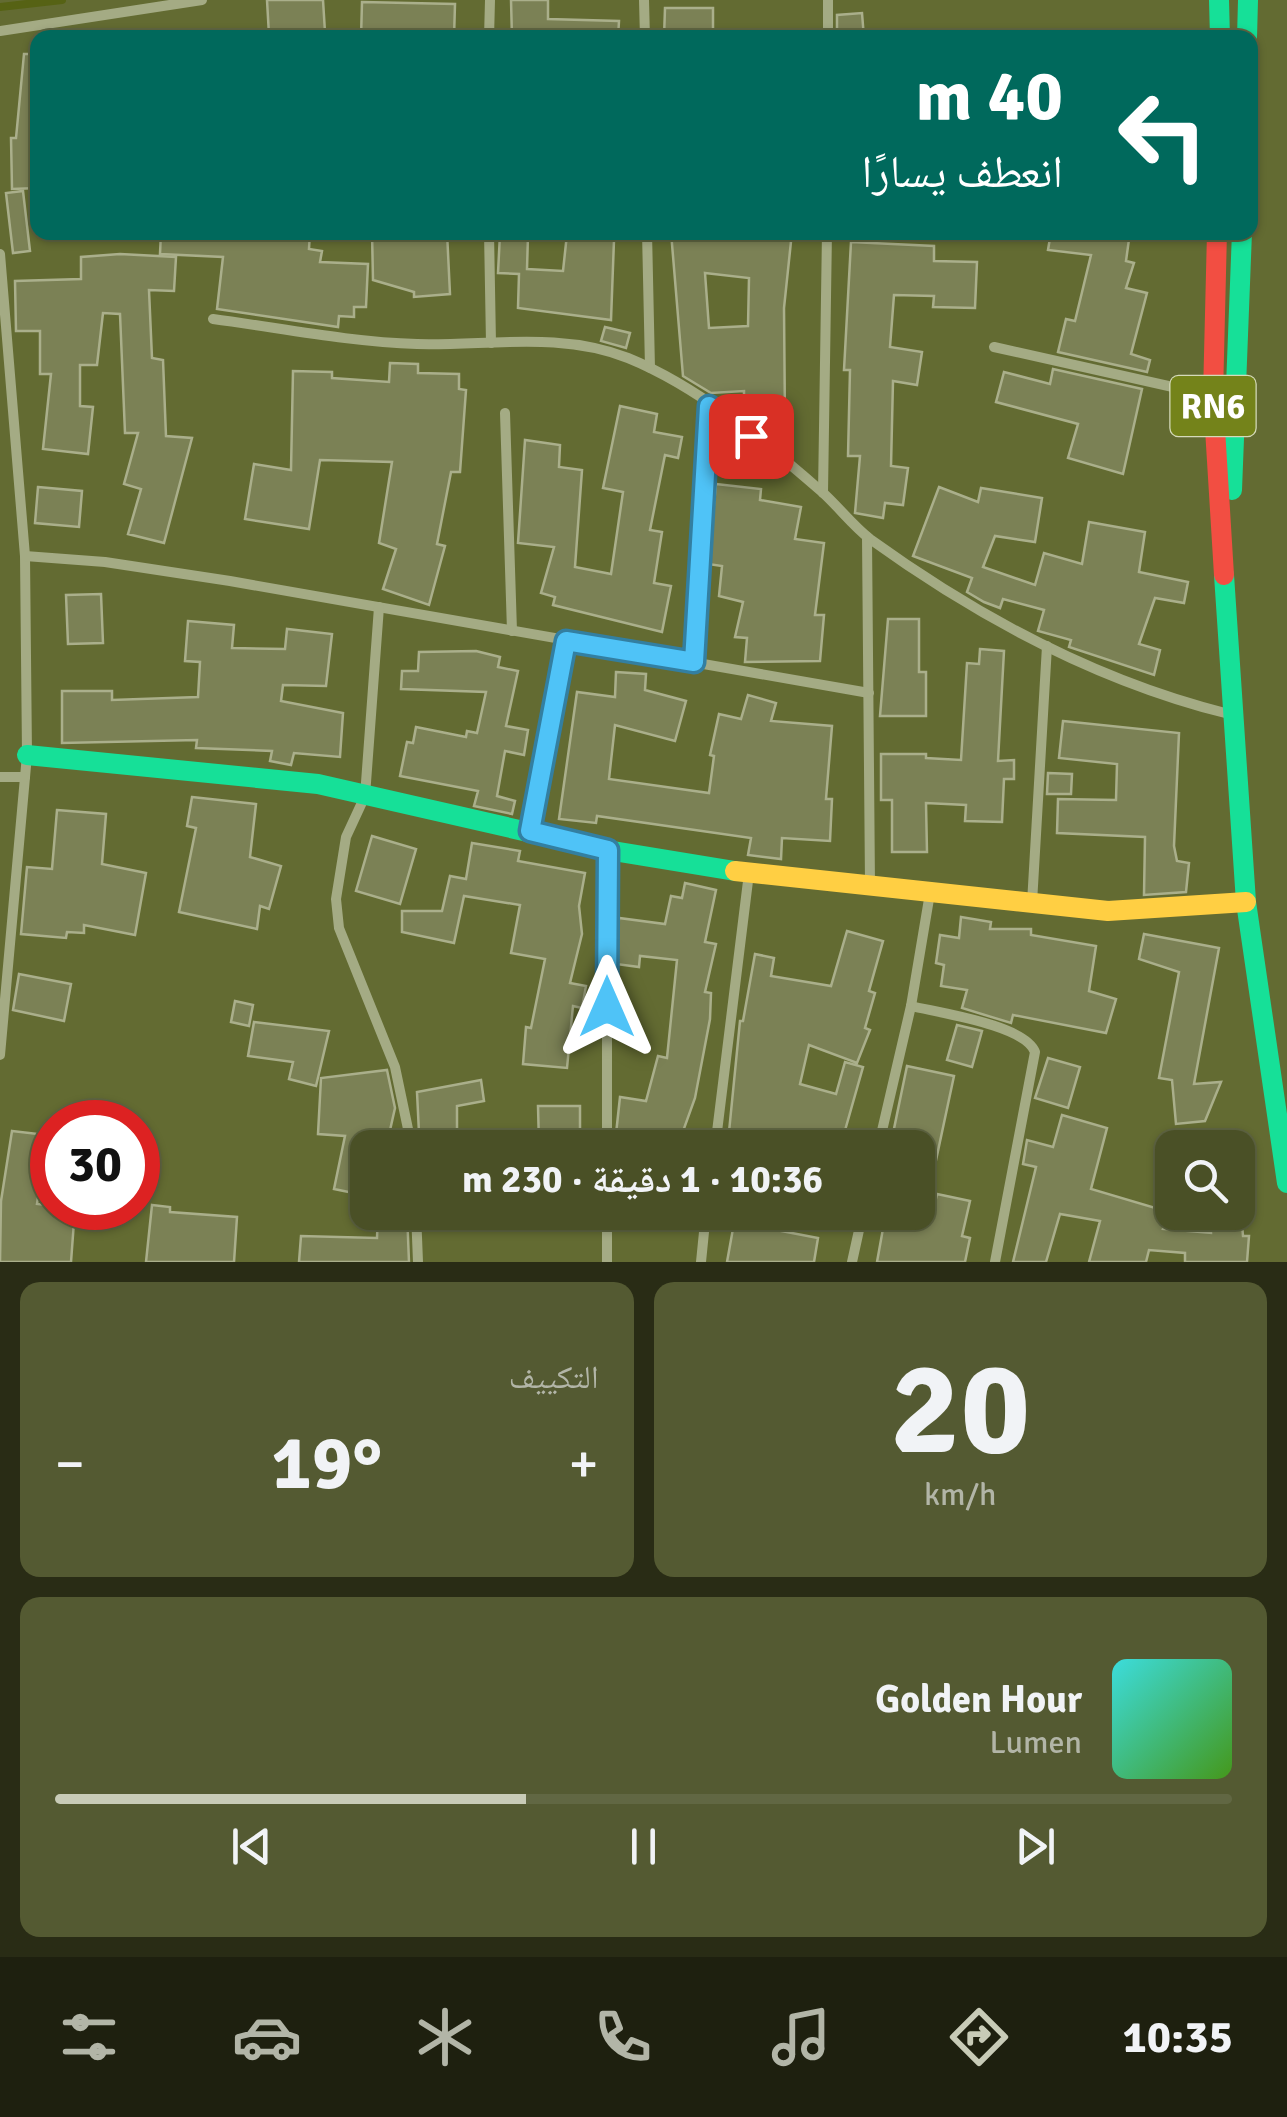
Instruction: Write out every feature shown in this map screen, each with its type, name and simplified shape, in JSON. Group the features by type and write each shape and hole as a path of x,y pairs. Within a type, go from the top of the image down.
{"main road":[{"path":"1220,0 1220,30"},
{"path":"1247,30 1248,0"},
{"name":"RN6","path":"1216,240 1213,396 1246,902 1287,1183"},
{"name":"RN6","path":"1224,580 1238,414 1242,240"},
{"path":"27,754 237,772 608,850 749,873 1108,911 1246,902"}],"street":[{"path":"489,30 490,0"},
{"path":"644,0 644,30"},
{"path":"828,0 828,30"},
{"path":"0,31 194,1"},
{"path":"490,240 491,343"},
{"path":"648,240 650,368"},
{"path":"823,492 827,240"},
{"path":"0,254 25,556 27,754 5,919 0,1055"},
{"path":"214,319 416,344 585,346 650,368 709,406 823,492 867,537 957,596 1047,646 1161,698 1232,715"},
{"path":"994,347 1213,396"},
{"path":"694,662 709,406"},
{"path":"505,413 512,631"},
{"path":"867,537 870,886"},
{"path":"25,556 123,564 869,693"},
{"path":"379,608 364,796 342,853 336,899 339,928 396,1067 408,1130"},
{"path":"530,831 566,641"},
{"path":"1032,903 1047,646"},
{"path":"0,777 25,777"},
{"path":"607,1130 608,850"},
{"path":"717,1130 749,873"},
{"path":"882,1130 911,1006 930,892"},
{"path":"911,1006 1016,1032 1031,1042 1034,1052 995,1262"},
{"path":"417,1230 418,1262"},
{"path":"606,1262 607,1230"},
{"path":"701,1262 704,1230"},
{"path":"852,1262 859,1230"}],"building":[{"path":"267,0 323,0 325,30 269,30"},
{"path":"511,0 548,0 548,19 619,21 618,30 512,30"},
{"path":"362,2 455,4 454,30 361,30"},
{"path":"665,8 713,8 713,30 664,30"},
{"path":"862,13 863,30 837,30 837,15"},
{"path":"24,54 30,54 30,188 12,189 11,138 16,138"},
{"path":"23,191 30,251 13,253 6,193"},
{"path":"161,240 310,240 309,249 322,251 320,262 368,264 366,307 354,307 354,317 339,316 338,327 217,309 223,257 160,254"},
{"path":"372,240 447,240 450,294 414,297 414,292 373,280"},
{"path":"500,240 528,240 527,269 563,271 566,240 614,240 611,320 518,308 519,274 498,273"},
{"path":"672,240 791,240 784,308 785,423 752,422 744,416 744,391 711,393 683,376","holes":["705,273 749,278 748,326 709,328"]},
{"path":"1050,240 1129,240 1126,261 1134,263 1126,288 1147,293 1131,354 1150,360 1147,372 1058,352 1066,319 1075,321 1091,255 1048,250"},
{"path":"851,242 934,246 934,261 977,262 975,308 933,307 934,296 894,295 890,347 922,352 917,385 893,381 891,466 908,468 903,505 885,503 883,518 855,513 860,456 848,456 850,370 844,370"},
{"path":"81,257 176,257 174,291 149,290 152,358 163,360 166,436 192,438 164,543 128,534 141,489 124,484 138,433 125,433 120,314 103,313 97,365 80,365 80,406 93,407 88,454 43,449 51,374 40,374 40,331 16,331 15,281 81,279"},
{"path":"605,327 630,333 626,348 601,341"},
{"path":"390,363 418,364 418,373 459,374 459,389 466,390 460,472 451,472 437,544 445,546 429,605 383,589 396,549 379,543 392,462 320,460 309,529 245,519 254,464 291,470 293,371 332,372 332,378 389,382"},
{"path":"1053,369 1142,389 1123,474 1068,458 1078,424 996,402 1004,372 1050,384"},
{"path":"620,406 657,414 654,432 682,437 678,458 665,455 650,530 662,532 654,583 671,586 662,632 553,605 555,597 541,593 554,547 518,543 525,440 560,445 559,467 582,470 575,567 611,574 623,492 603,488"},
{"path":"716,484 761,489 760,500 801,507 795,539 824,543 815,615 824,615 820,661 745,662 747,638 735,637 743,602 719,596 722,566 708,564"},
{"path":"38,487 82,491 79,527 35,523"},
{"path":"939,487 978,502 981,488 1042,498 1035,542 995,536 983,567 1035,585 1044,553 1082,564 1089,522 1145,532 1139,572 1188,582 1184,603 1155,598 1139,644 1160,650 1154,675 1069,647 1071,640 1038,631 1044,610 1003,599 1000,608 984,602 967,592 972,578 913,556"},
{"path":"101,594 103,643 68,644 66,595"},
{"path":"888,619 919,619 919,672 926,672 926,716 880,716"},
{"path":"188,621 234,625 232,648 285,649 287,629 332,634 326,686 283,685 281,701 343,713 340,757 294,753 291,765 270,761 272,751 196,748 197,740 62,743 62,691 112,691 112,700 198,697 200,662 185,661"},
{"path":"980,649 1004,651 998,761 1014,760 1014,779 1004,779 1002,822 965,821 966,805 926,803 927,852 892,852 892,800 881,800 881,754 926,754 926,758 961,760 967,663 979,664"},
{"path":"476,651 500,657 498,667 518,671 506,726 528,730 524,755 505,751 497,796 515,801 512,814 474,806 478,791 400,776 407,742 413,743 416,727 466,737 467,731 477,733 486,692 401,689 402,671 418,671 419,652"},
{"path":"616,672 646,674 645,690 686,701 675,741 615,725 609,779 709,793 714,756 710,755 719,714 741,719 748,695 776,703 771,721 832,726 826,799 832,799 830,841 782,838 781,859 748,855 751,838 597,816 596,823 559,819 577,692 615,697"},
{"path":"1063,721 1179,733 1174,846 1177,861 1189,863 1186,892 1144,895 1145,837 1057,833 1058,799 1116,800 1117,764 1059,758"},
{"path":"1048,773 1072,774 1071,794 1047,794"},
{"path":"192,797 256,804 250,857 281,866 269,909 260,906 257,929 179,912 196,828 187,826"},
{"path":"57,810 106,814 102,864 146,873 135,935 84,925 84,933 67,932 66,938 21,934 27,867 52,869"},
{"path":"372,836 416,849 400,904 356,891"},
{"path":"472,843 520,851 518,861 585,873 579,906 582,934 570,983 586,986 582,1008 573,1006 567,1068 523,1064 526,1027 531,1028 545,959 511,953 520,905 464,896 454,943 402,932 402,911 442,911 450,876 466,879"},
{"path":"685,883 716,890 705,942 716,944 705,992 711,993 710,1019 695,1098 683,1130 616,1130 620,1097 646,1101 658,1056 667,1058 677,960 640,956 639,967 616,964 619,918 665,924 671,896 682,898"},
{"path":"961,917 991,922 990,929 1031,929 1031,935 1096,946 1089,991 1116,999 1106,1033 1013,1015 1011,1023 962,1008 967,990 941,986 944,965 936,963 940,935 959,938"},
{"path":"847,931 883,941 869,991 875,993 865,1028 870,1030 857,1063 809,1045 800,1084 836,1094 845,1062 863,1067 845,1130 729,1130 740,1021 755,954 774,958 771,976 831,986"},
{"path":"1144,934 1219,948 1194,1084 1221,1082 1205,1121 1176,1124 1172,1080 1159,1078 1179,972 1139,959"},
{"path":"19,974 71,984 64,1021 13,1010"},
{"path":"235,1001 253,1005 249,1026 231,1022"},
{"path":"254,1022 329,1031 316,1086 289,1079 293,1062 248,1056"},
{"path":"957,1025 982,1031 972,1067 947,1060"},
{"path":"1048,1058 1080,1067 1068,1108 1035,1098"},
{"path":"907,1066 954,1076 935,1165 935,1130 894,1130"},
{"path":"387,1070 395,1108 390,1130 350,1130 350,1192 334,1189 345,1136 318,1134 321,1078"},
{"path":"481,1080 484,1101 457,1106 457,1130 419,1130 417,1092"},
{"path":"538,1106 580,1106 580,1130 539,1130"},
{"path":"1062,1115 1107,1128 1091,1189 1155,1208 1155,1230 1242,1230 1243,1236 1249,1236 1247,1262 1185,1262 1185,1253 1149,1250 1146,1262 1089,1262 1100,1221 1060,1214 1046,1262 1013,1262 1036,1167 1023,1164 1027,1140 1053,1147"},
{"path":"12,1131 30,1133 30,1230 73,1230 71,1262 0,1262 1,1201"},
{"path":"937,1194 970,1201 962,1236 970,1238 965,1262 877,1262 883,1230 935,1230"},
{"path":"160,1206 170,1207 170,1212 237,1217 234,1262 146,1262 149,1230 160,1230"},
{"path":"377,1230 408,1230 409,1262 299,1262 301,1236 377,1238"},
{"path":"733,1230 776,1230 818,1238 814,1262 727,1262"}],"waterway":[{"path":"0,7 62,0"}],"traffic: fast":[{"path":"1219,0 1220,30"},
{"path":"1247,30 1248,0"},
{"path":"1232,490 1242,240"},
{"path":"1224,575 1246,902 1287,1183"},
{"path":"27,755 318,784 607,850 735,871"}],"traffic: slow":[{"path":"735,871 1108,911 1246,902"}],"traffic: jam":[{"path":"1217,240 1213,396 1224,575"}],"route":[{"path":"607,1007 608,850 530,831 566,641 694,662 709,406 751,436"}]}
